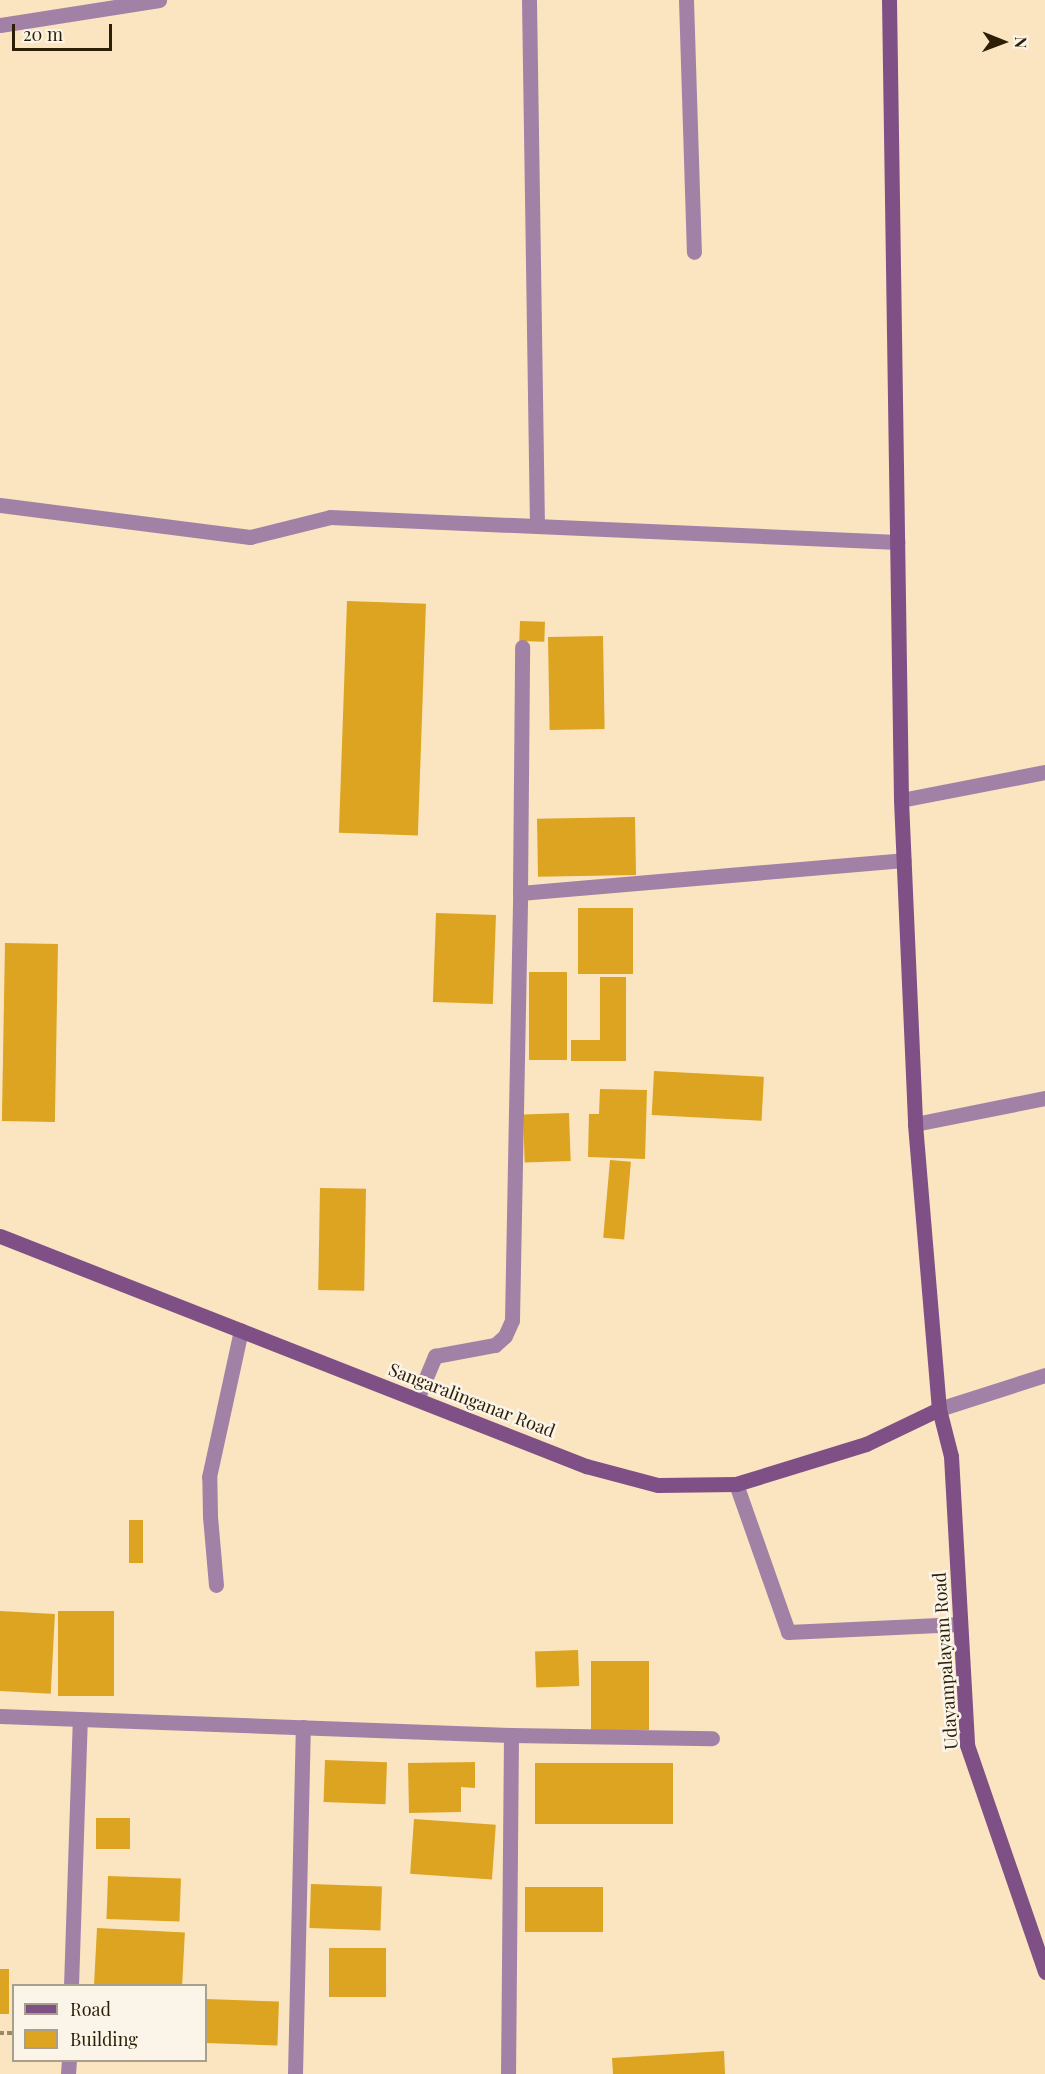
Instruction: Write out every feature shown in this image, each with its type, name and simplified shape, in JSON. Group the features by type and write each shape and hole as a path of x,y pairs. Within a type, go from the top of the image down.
{"main road":[{"name":"Udayampalayam Road","path":"888,0 902,800 915,1124 939,1409 951,1456 967,1744 1045,1972"},
{"name":"Sangaralinganar Road","path":"0,1236 586,1466 658,1485 736,1484 866,1444 939,1409"}],"street":[{"path":"0,25 159,0"},
{"path":"529,0 537,526"},
{"path":"687,0 694,252"},
{"path":"0,505 250,537 330,517 897,542"},
{"path":"417,1399 435,1356 495,1345 505,1336 512,1320 522,647"},
{"path":"902,800 1045,772"},
{"path":"520,893 904,860"},
{"path":"915,1124 1045,1098"},
{"path":"216,1585 209,1477 241,1330"},
{"path":"939,1409 1045,1376"},
{"path":"736,1484 788,1632 960,1624"},
{"path":"0,1716 511,1736 712,1738"},
{"path":"70,1984 80,1719"},
{"path":"295,2074 303,1727"},
{"path":"508,2074 511,1736"}],"building":[{"path":"347,601 426,604 418,836 339,833"},
{"path":"520,621 545,622 544,642 519,641"},
{"path":"603,636 605,729 550,730 548,637"},
{"path":"635,817 636,875 538,877 537,819"},
{"path":"578,908 633,908 633,974 578,974"},
{"path":"436,913 496,915 493,1004 433,1002"},
{"path":"5,943 58,944 55,1122 2,1121"},
{"path":"529,972 567,972 567,1060 529,1060"},
{"path":"600,977 626,977 626,1061 571,1061 571,1040 600,1040"},
{"path":"654,1071 764,1077 762,1121 652,1115"},
{"path":"600,1089 647,1090 645,1159 588,1157 589,1114 599,1114"},
{"path":"569,1113 571,1161 525,1163 523,1115"},
{"path":"610,1160 631,1162 624,1240 603,1238"},
{"path":"320,1188 366,1189 364,1291 318,1290"},
{"path":"129,1520 143,1520 143,1563 129,1563"},
{"path":"0,1611 55,1614 51,1694 0,1691"},
{"path":"58,1611 114,1611 114,1696 58,1696"},
{"path":"578,1650 579,1686 536,1687 535,1652"},
{"path":"591,1661 649,1661 649,1730 591,1730"},
{"path":"325,1760 387,1762 385,1804 324,1802"},
{"path":"475,1762 475,1788 461,1787 461,1812 409,1813 408,1763"},
{"path":"535,1763 673,1763 673,1824 535,1824"},
{"path":"96,1818 130,1818 130,1849 96,1849"},
{"path":"414,1819 496,1825 492,1880 410,1874"},
{"path":"108,1876 181,1879 179,1922 106,1919"},
{"path":"311,1884 382,1886 380,1930 309,1928"},
{"path":"525,1887 603,1887 603,1932 525,1932"},
{"path":"97,1928 185,1933 182,1984 94,1984"},
{"path":"329,1948 386,1948 386,1997 329,1997"},
{"path":"0,1969 9,1969 9,2014 0,2014"},
{"path":"207,1999 279,2002 277,2046 207,2043"},
{"path":"724,2051 725,2074 613,2074 612,2058"}]}
